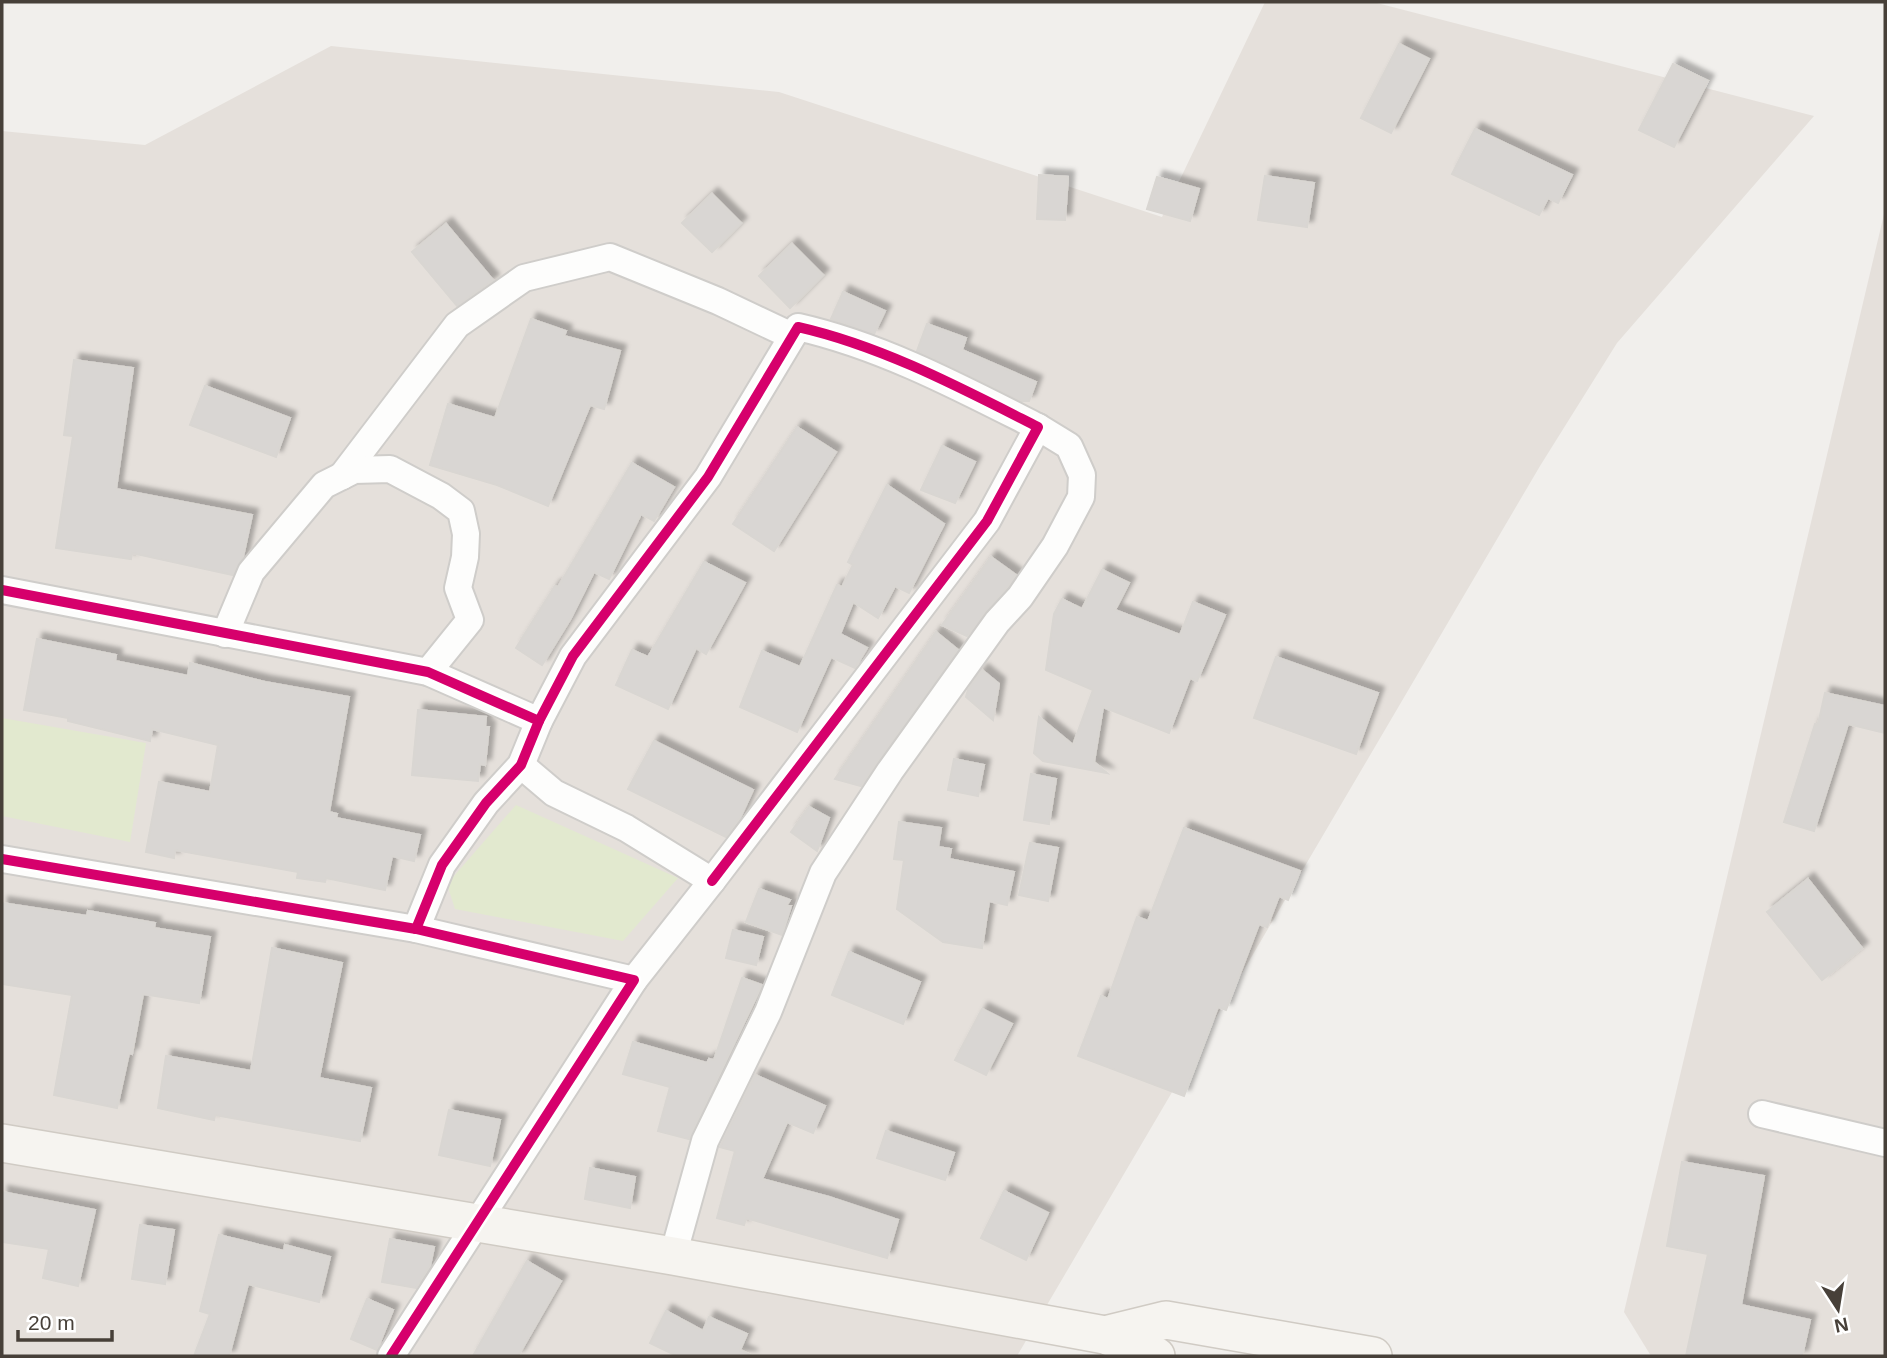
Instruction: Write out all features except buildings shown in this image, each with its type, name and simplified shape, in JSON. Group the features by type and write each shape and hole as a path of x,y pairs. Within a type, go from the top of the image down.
{"main road":[{"path":"2,1143 673,1256 1105,1335 1156,1356"},
{"path":"1105,1335 1166,1320 1373,1356"}],"street":[{"path":"342,476 457,325 524,278 610,257 718,301 792,337"},
{"path":"416,929 442,866 486,803 521,765 539,722 573,656 708,477 798,327 829,334 943,379 1038,427 1069,446 1082,475 1081,496 1055,546 890,771 824,873 768,1012 705,1141 673,1256"},
{"path":"391,1356 634,980 987,521 1038,427"},
{"path":"225,634 251,572 324,485 354,470 390,469 441,496 461,511 466,534 465,557 458,588 470,621 428,672"},
{"path":"2,590 428,672 539,722"},
{"path":"521,765 554,793 626,828 712,881"},
{"path":"2,859 416,929 634,980"},
{"path":"1762,1114 1885,1143"}],"shaded area":[{"path":"1265,2 1373,2 1814,116 1617,343 1540,466 1017,1356 2,1356 2,131 145,145 331,46 779,92 1162,217"},
{"path":"1885,210 1885,1356 1651,1356 1624,1312"}],"green space":[{"path":"2,718 146,743 130,842 2,816"},
{"path":"516,805 678,878 623,941 455,909 447,884"}],"cycle path":[{"path":"539,721 573,656 708,477 798,327 891,357 1038,427 987,521 712,881"},
{"path":"2,590 428,672 539,721 521,765 486,803 442,865 416,929 2,859"},
{"path":"391,1356 634,980 416,929"}]}
